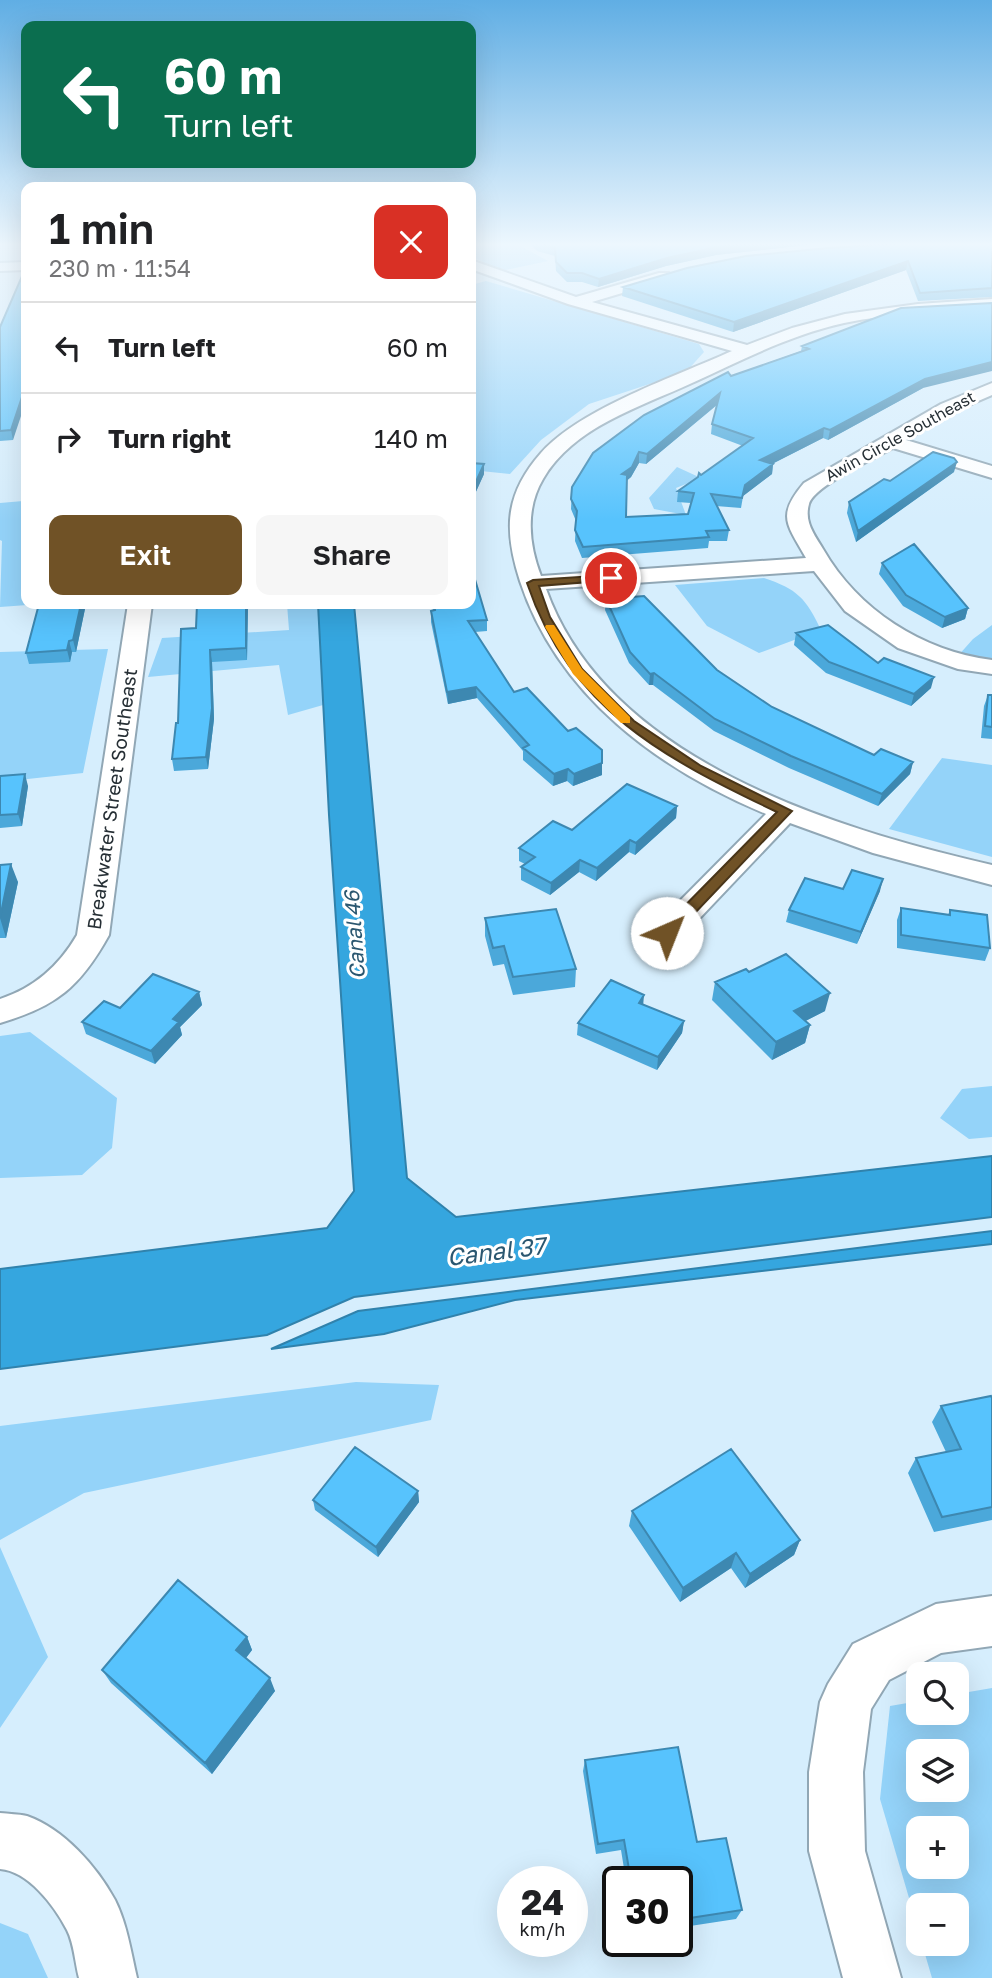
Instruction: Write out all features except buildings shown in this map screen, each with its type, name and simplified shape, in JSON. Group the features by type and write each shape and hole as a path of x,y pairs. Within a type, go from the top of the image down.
{"street":[{"path":"695,335 749,351"},
{"path":"788,335 612,412 576,432 551,452 531,478 521,511 520,543 544,617 578,671 629,724 697,769 785,811 882,846 992,875"},
{"name":"Awin Circle Southeast","path":"992,388 947,408 811,486 799,502 797,523 820,564 853,606 907,643 967,664 992,667"},
{"path":"891,441 992,472"},
{"path":"533,583 820,564"},
{"name":"Breakwater Street Southeast","path":"0,1011 26,1004 58,984 79,961 93,935 139,609"},
{"path":"667,933 785,811"},
{"path":"872,1978 837,1851 836,1772 846,1702 871,1662 936,1629 992,1621"},
{"path":"0,1842 23,1843 66,1878 94,1920 108,1978"}],"shaded area":[{"path":"476,335 670,335 699,344 704,352 686,372 589,404 541,440 510,474 476,471"},
{"path":"677,467 701,478 676,488 686,515 654,509 649,498"},
{"path":"21,501 21,605 0,607 0,503"},
{"path":"764,578 785,586 799,596 821,630 759,653 707,626 675,585"},
{"path":"287,609 318,609 323,705 288,715 279,665 148,677 162,638 289,630"},
{"path":"992,625 992,659 957,657 973,639"},
{"path":"108,649 83,773 0,782 0,652"},
{"path":"942,758 992,765 992,857 889,829"},
{"path":"30,1032 117,1098 112,1148 82,1175 0,1178 0,1036"},
{"path":"992,1086 992,1137 969,1139 940,1118 962,1089"},
{"path":"356,1382 439,1385 431,1420 84,1493 0,1540 0,1426"},
{"path":"0,1547 48,1657 0,1728"},
{"path":"992,1688 992,1978 932,1978 926,1956 969,1956 969,1893 908,1893 880,1799 890,1706 906,1703 906,1725 969,1725 969,1692"},
{"path":"0,1923 28,1934 48,1978 0,1978"}],"water":[{"path":"318,609 354,609 407,1178 456,1217 992,1156 992,1217 354,1297 267,1335 0,1369 0,1269 327,1228 354,1191"},
{"path":"992,1231 992,1244 515,1300 384,1334 271,1349 358,1311"}],"slow traffic":[{"path":"550,627 578,671 626,720"}],"route":[{"path":"611,578 533,583 544,617 578,671 629,724 697,769 785,811 667,933"}],"water label":[{"name":"Canal 46","path":"355,935"},
{"name":"Canal 37","path":"496,1252"}]}
